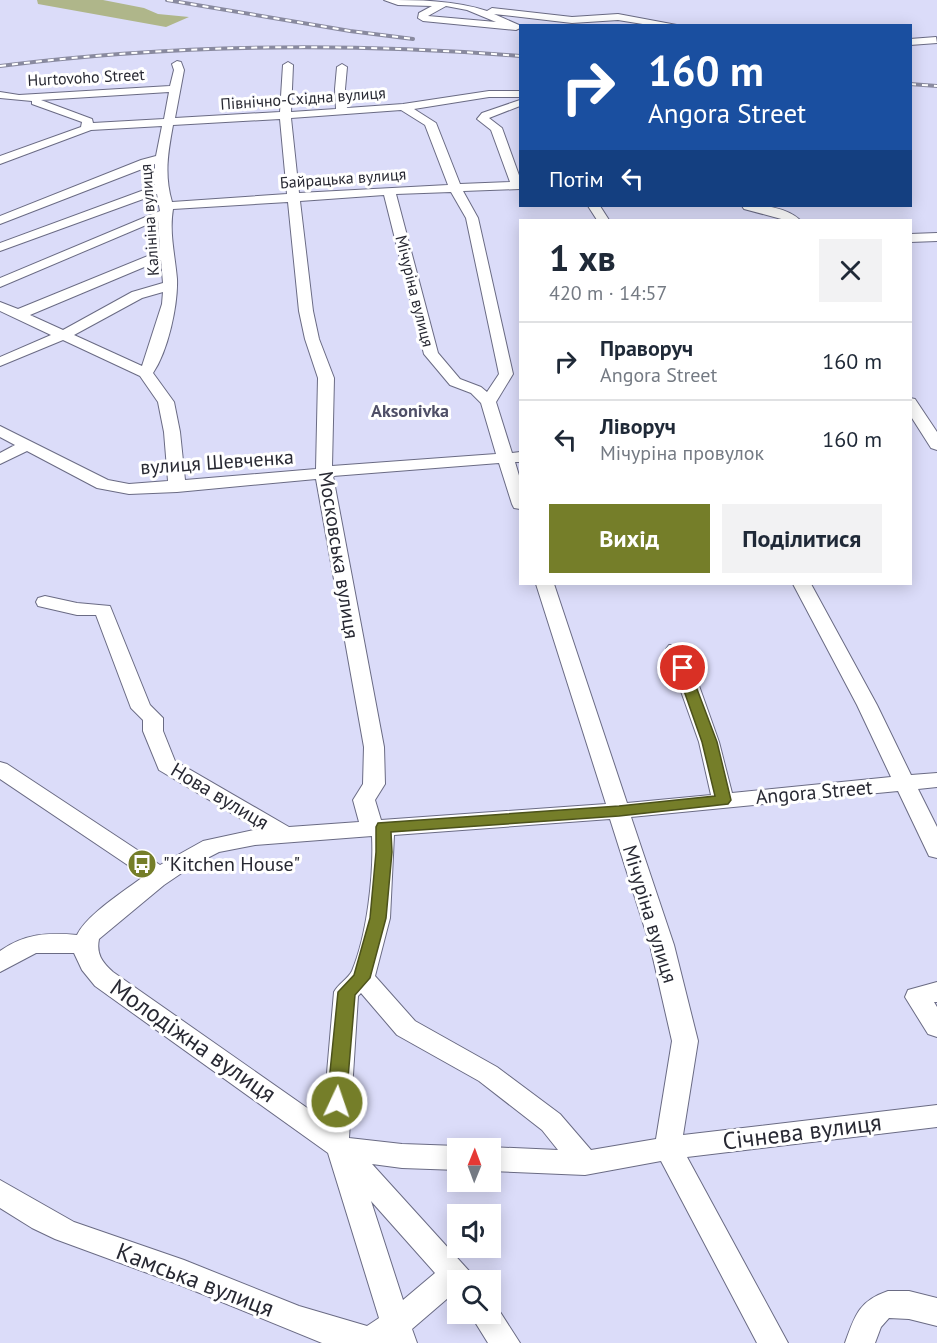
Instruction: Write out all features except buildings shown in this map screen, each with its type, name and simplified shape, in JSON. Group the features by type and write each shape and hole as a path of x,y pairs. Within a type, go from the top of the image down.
{"street":[{"path":"389,0 463,6 549,18 572,20 618,17 664,24"},
{"path":"443,4 424,13 423,18 516,27 463,6"},
{"path":"912,42 937,40"},
{"name":"Калініна вулиця","path":"145,373 152,363 170,304 166,209 161,189 161,159 179,70 177,64"},
{"name":"Московська вулиця","path":"288,65 285,117 306,311 312,339 327,378 324,473 374,747 374,784 364,800 378,828 384,852 378,918 362,978 346,992 339,1063 338,1145"},
{"path":"342,67 340,89 342,112"},
{"name":"Hurtovoho Street","path":"0,94 19,98 174,89"},
{"name":"Північно-Східна вулиця","path":"2,158 86,128 285,117 403,107 489,94 519,94"},
{"path":"19,98 77,115 88,121 86,128"},
{"path":"519,103 486,115 483,119 496,128 519,185"},
{"path":"403,107 430,123 455,188 472,218 506,374 488,402 513,458 519,497"},
{"path":"0,220 145,162 161,159"},
{"name":"Байрацька вулиця","path":"0,283 166,209 295,197 519,185"},
{"path":"0,247 85,214 161,189"},
{"name":"Мічуріна вулиця","path":"388,191 431,354 455,382 476,390 488,402"},
{"path":"751,207 778,213 792,219"},
{"path":"912,238 937,237"},
{"path":"19,314 167,253"},
{"path":"0,362 65,334 137,295 170,285"},
{"path":"0,306 65,334 145,373 166,402 172,432 177,487"},
{"path":"912,405 937,445"},
{"name":"вулиця Шевченка","path":"0,431 114,488 177,487 513,458"},
{"path":"0,459 27,445"},
{"name":"Мічуріна вулиця","path":"545,585 662,945 685,1041 668,1148"},
{"path":"803,585 867,705 937,850"},
{"name":"Нова вулиця","path":"45,602 76,609 104,610 141,708 153,718 153,731 166,765 284,834"},
{"path":"676,649 709,742 723,800"},
{"path":"0,769 162,877 100,924 89,934 84,945 42,942 22,947 0,963"},
{"name":"Angora Street","path":"162,877 197,853 226,841 284,834 619,811 937,780"},
{"name":"Молодіжна вулиця","path":"84,945 91,966 104,979 338,1145 450,1270"},
{"path":"362,978 406,1028 488,1074 551,1122 585,1163"},
{"path":"937,992 917,997 937,1027"},
{"name":"Січнева вулиця","path":"668,1148 937,1116"},
{"path":"398,1334 338,1145 402,1156 447,1158"},
{"path":"501,1159 585,1163 668,1148 773,1343"},
{"name":"Камська вулиця","path":"0,1192 14,1204 78,1236 185,1273 336,1334 370,1341 398,1334 447,1287"},
{"path":"860,1343 868,1317 878,1310 891,1305 910,1305 937,1312"},
{"path":"492,1324 505,1343"}],"green space":[{"path":"37,0 103,0 144,8 158,14 189,17 166,27 38,4"}],"railway":[{"path":"167,0 350,31 413,39"},
{"path":"0,66 195,49 324,47 519,56"},
{"path":"912,84 937,86"}],"place":[{"name":"\"Kitchen House\"","path":"142,864"}],"district":[{"name":"Aksonіvka","path":"410,411"}],"route":[{"path":"337,1102 346,992 362,978 378,918 384,852 383,827 619,811 723,800 709,742 683,668"}]}
